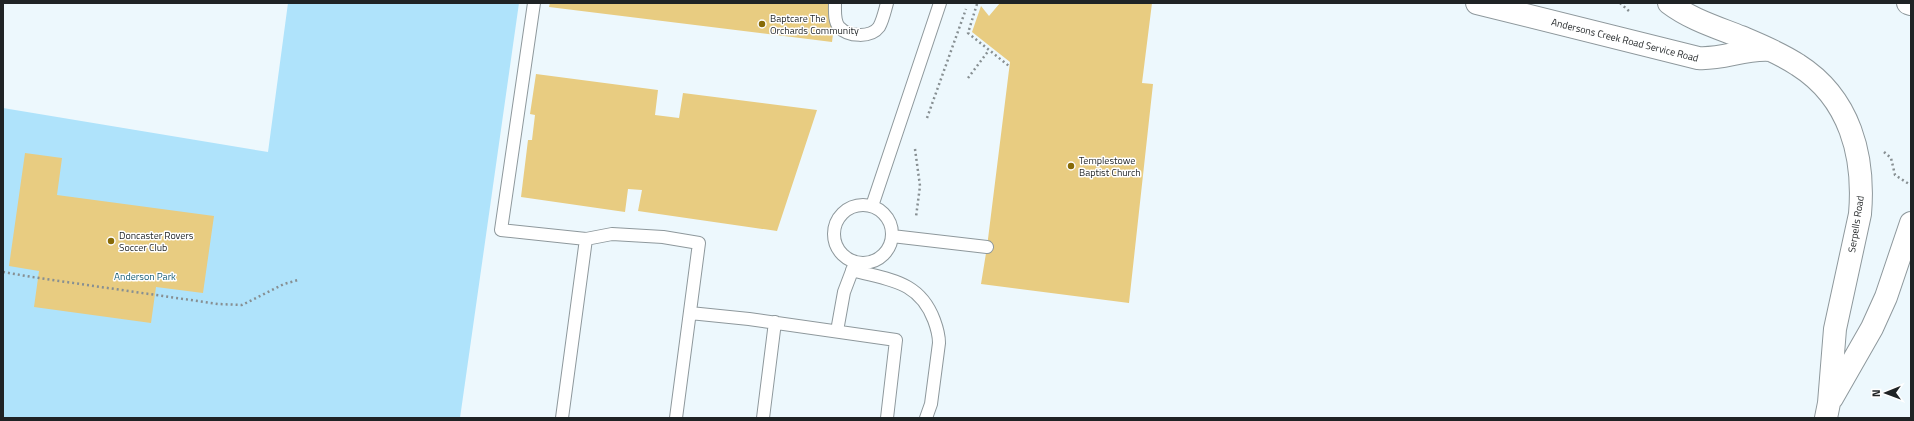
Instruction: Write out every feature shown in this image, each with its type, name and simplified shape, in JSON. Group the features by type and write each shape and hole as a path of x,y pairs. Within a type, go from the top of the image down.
{"street":[{"name":"Andersons Creek Road Service Road","path":"1477,3 1698,58 1717,58 1758,50 1773,50"},
{"name":"Serpells Road","path":"1669,3 1692,17 1773,50 1807,72 1836,101 1848,123 1861,167 1862,196 1860,214 1834,329 1828,410"},
{"name":"Serpells Road","path":"1828,410 1877,316 1892,281 1911,223"}],"lane":[{"path":"534,3 501,230 586,239 612,234 663,237 699,243 676,418"},
{"path":"836,3 835,16 838,25 844,31 859,35 870,33 879,27 888,3"},
{"path":"872,206 940,3"},
{"path":"854,266 878,258 887,250 892,236 891,227 887,216 872,206 860,205 849,208 831,223 837,246 854,266 906,286 922,297 929,307 939,334 939,344 931,404 926,418"},
{"path":"892,236 987,247"},
{"path":"562,418 586,239"},
{"path":"838,331 843,297 854,266"},
{"path":"690,313 775,322 896,340 887,418"},
{"path":"763,418 775,322"}],"path":[{"path":"977,4 968,33 1009,66"},
{"path":"925,123 966,9"},
{"path":"968,78 989,50"},
{"path":"912,238 920,186 916,155 917,144"},
{"path":"1879,151 1888,154 1891,158 1895,175 1909,184"},
{"path":"3,272 218,304 242,304 284,284 298,280"}],"green space":[{"name":"Anderson Park","path":"288,3 519,3 460,418 3,418 3,108 268,152"}],"building":[{"name":"Baptcare The Orchards Community","path":"550,3 837,3 832,42 549,7"},
{"name":"Templestowe Baptist Church","path":"1000,3 1152,3 1142,83 1153,84 1129,303 981,284 1010,62 972,32 981,6 989,16"},
{"path":"536,74 658,90 655,115 679,118 683,93 817,110 777,231 638,211 642,190 628,189 625,212 521,197 528,140 532,140 535,115 530,114"},
{"name":"Doncaster Rovers Soccer Club","path":"25,153 62,158 57,195 214,216 203,293 156,287 151,323 34,307 39,271 9,266"}],"place":[{"name":"Baptcare The Orchards Community","path":"762,24"},
{"name":"Templestowe Baptist Church","path":"1071,166"},
{"name":"Doncaster Rovers Soccer Club","path":"111,241"}]}
